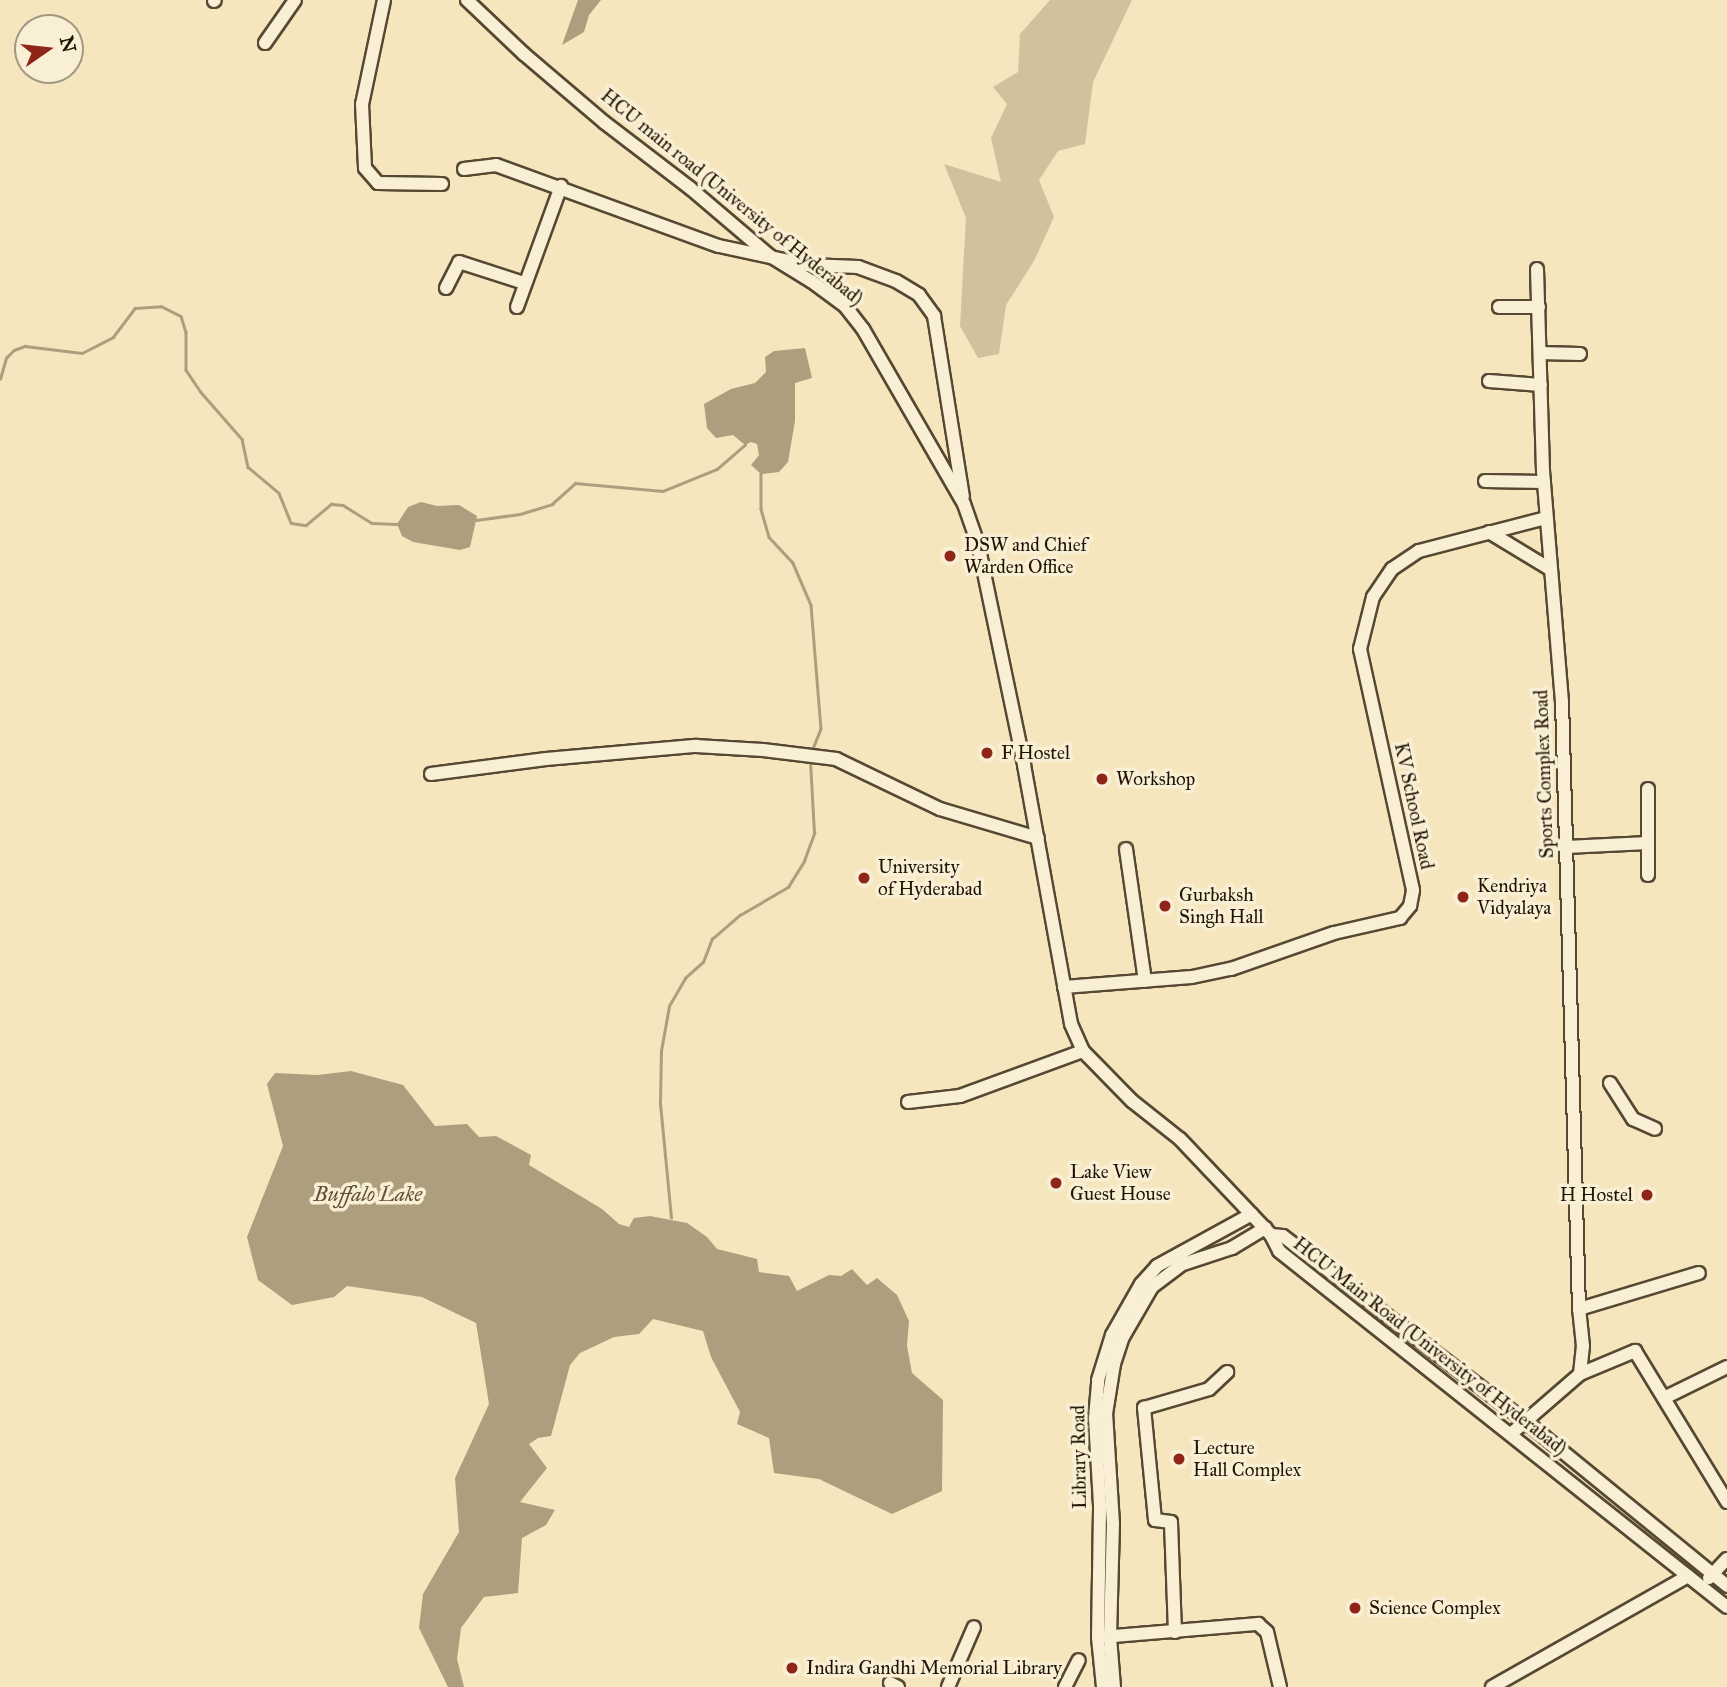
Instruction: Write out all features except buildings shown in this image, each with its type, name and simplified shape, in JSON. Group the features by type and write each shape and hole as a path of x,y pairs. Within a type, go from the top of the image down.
{"street":[{"path":"265,43 295,0"},
{"path":"384,0 362,104 365,168 378,183 442,184"},
{"name":"HCU main road (University of Hyderabad)","path":"467,0 524,54 770,256 845,306 863,329 964,505 980,556 1038,838 1071,1024 1083,1051 1132,1101 1180,1139 1268,1232"},
{"path":"464,169 496,165 561,186 719,246 808,264 858,267 896,281 919,295 934,316 964,505"},
{"path":"517,307 561,186"},
{"path":"446,288 459,262 524,282"},
{"name":"Sports Complex Road","path":"1537,269 1546,518 1563,702 1578,1309 1583,1346 1580,1374"},
{"path":"1499,307 1539,307"},
{"path":"1540,353 1580,354"},
{"path":"1489,381 1541,385"},
{"path":"1485,481 1544,482"},
{"name":"KV School Road","path":"1064,987 1192,977 1231,969 1295,945 1400,918 1410,906 1413,890 1363,663 1361,638 1373,597 1392,569 1419,551 1546,518"},
{"path":"1489,532 1550,569"},
{"path":"431,774 546,759 696,746 763,750 836,760 940,809 1038,838"},
{"path":"1648,789 1648,875"},
{"path":"1566,847 1648,843"},
{"path":"1126,849 1145,981"},
{"path":"908,1102 960,1096 1083,1051"},
{"path":"1611,1083 1633,1119 1655,1129"},
{"name":"Library Road","path":"1103,1687 1104,1637 1095,1418 1098,1380 1112,1335 1141,1284 1157,1266 1252,1214"},
{"path":"1114,1687 1104,1637 1112,1524 1106,1414 1111,1376 1123,1337 1140,1304 1163,1277 1183,1264 1268,1232"},
{"name":"HCU Main Road (University of Hyderabad)","path":"1268,1232 1283,1236 1525,1421 1726,1584"},
{"name":"HCU Main Road (University of Hyderabad)","path":"1268,1232 1279,1251 1384,1337 1512,1433 1727,1607"},
{"path":"1578,1309 1699,1273"},
{"path":"1512,1433 1580,1374 1635,1351 1727,1502"},
{"path":"1664,1398 1727,1367"},
{"path":"1175,1632 1171,1522 1155,1520 1144,1408 1209,1389 1227,1373"},
{"path":"1702,1587 1727,1559"},
{"path":"1492,1687 1688,1576"},
{"path":"1714,1597 1726,1584"},
{"path":"1104,1637 1258,1624 1267,1632 1280,1687"},
{"path":"948,1687 974,1627"},
{"path":"1065,1687 1079,1660"}],"shaded area":[{"path":"1050,0 1132,0 1093,82 1085,144 1058,151 1039,180 1054,217 1034,261 1006,305 999,354 978,358 960,326 966,218 944,164 1001,182 991,138 1007,104 993,87 1018,72 1020,34"}],"water":[{"path":"578,0 601,0 589,15 584,32 562,45"},
{"path":"805,348 812,378 795,383 795,421 788,462 779,472 761,474 751,465 759,455 757,444 751,442 745,445 733,435 716,438 707,428 704,404 731,389 755,383 766,372 765,357 774,351"},
{"path":"421,502 437,506 459,505 477,516 470,547 460,550 413,542 402,536 397,524 408,507"},
{"name":"Buffalo Lake","path":"351,1071 403,1085 435,1126 467,1124 479,1137 496,1136 531,1155 529,1165 602,1209 619,1224 629,1227 634,1218 650,1216 687,1223 707,1237 717,1249 757,1259 759,1272 789,1276 797,1291 829,1275 841,1276 852,1269 867,1285 877,1278 897,1295 909,1321 907,1346 912,1373 943,1400 942,1491 892,1514 819,1479 774,1473 769,1438 737,1424 740,1412 711,1357 703,1331 653,1319 639,1334 614,1337 580,1353 570,1365 551,1436 538,1438 529,1444 547,1468 520,1502 555,1510 546,1525 522,1538 518,1593 484,1597 461,1628 457,1659 464,1687 448,1687 419,1628 423,1594 459,1532 455,1478 489,1404 476,1323 422,1297 347,1286 334,1297 292,1305 258,1280 247,1237 283,1146 267,1084 275,1073 318,1075"}],"waterway":[{"path":"0,379 6,358 14,350 25,346 82,353 113,337 135,308 161,306 181,316 186,332 186,370 200,391 242,439 248,467 279,493 291,523 306,525 331,504 343,505 372,523 397,524"},
{"path":"476,520 520,514 552,504 575,483 663,491 717,469 745,445"},
{"path":"761,474 761,509 769,537 793,563 811,605 821,729 812,751"},
{"path":"671,1218 660,1103 661,1051 669,1006 685,978 703,962 712,939 740,915 788,887 804,861 814,833 810,761"}],"place":[{"name":"DSW and Chief Warden Office","path":"950,556"},
{"name":"F Hostel","path":"987,753"},
{"name":"Workshop","path":"1102,779"},
{"name":"University of Hyderabad","path":"864,878"},
{"name":"Kendriya Vidyalaya","path":"1463,897"},
{"name":"Gurbaksh Singh Hall","path":"1165,906"},
{"name":"Lake View Guest House","path":"1056,1183"},
{"name":"H Hostel","path":"1647,1195"},
{"name":"Lecture Hall Complex","path":"1179,1459"},
{"name":"Science Complex","path":"1355,1608"},
{"name":"Indira Gandhi Memorial Library","path":"792,1668"}]}
